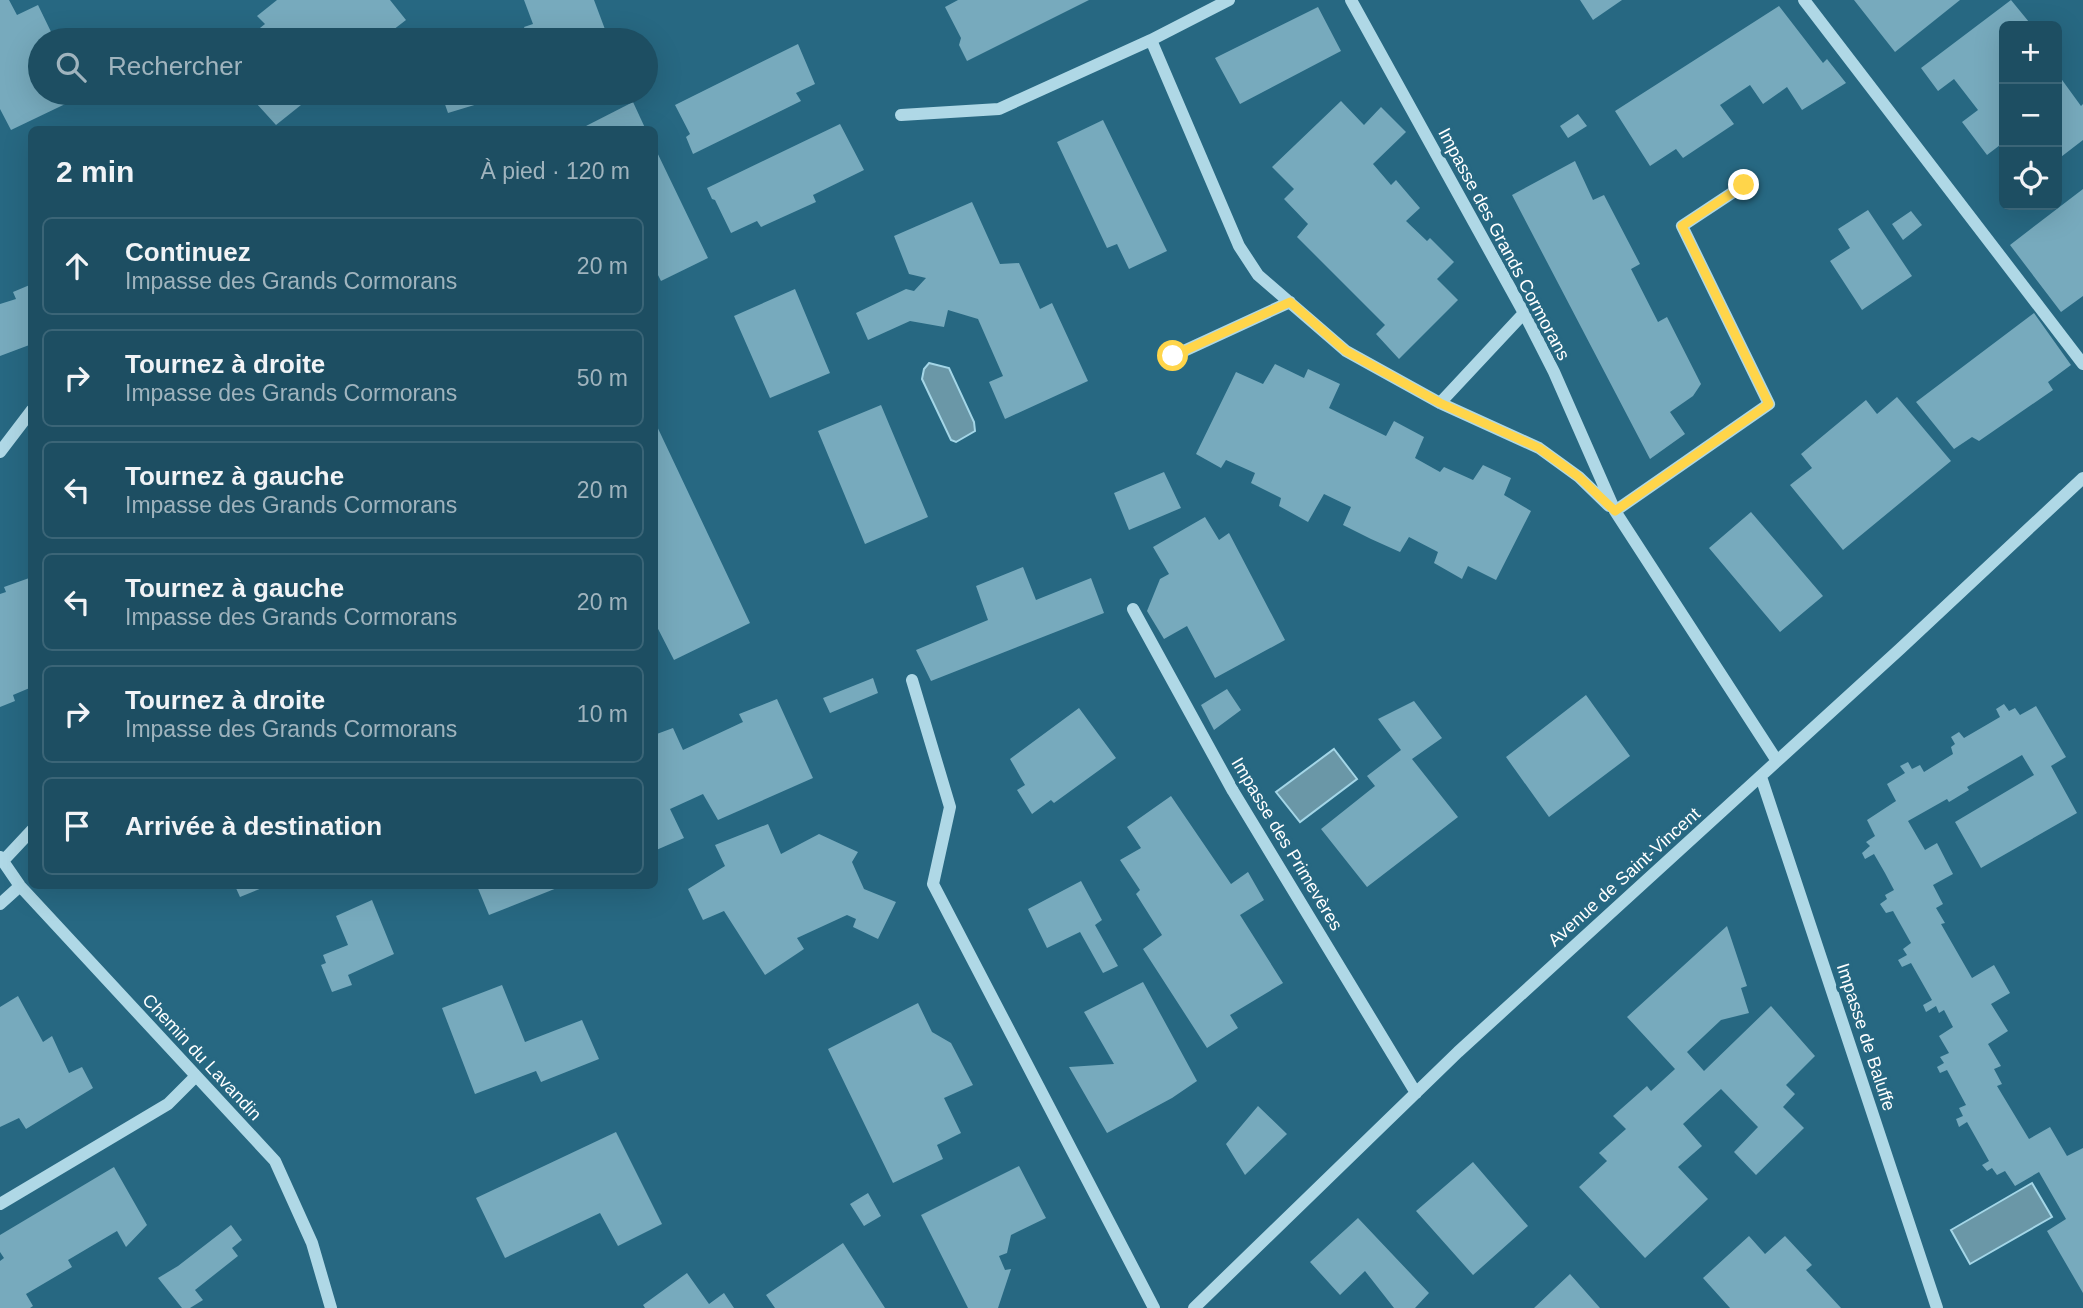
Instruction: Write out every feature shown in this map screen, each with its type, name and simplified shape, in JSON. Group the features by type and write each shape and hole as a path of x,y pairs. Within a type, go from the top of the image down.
{"street":[{"path":"901,116 999,109 1151,40 1229,0"},
{"name":"Impasse des Grands Cormorans","path":"1351,0 1524,313 1554,372 1615,511 1777,761"},
{"path":"1804,0 2083,364"},
{"name":"Impasse des Grands Cormorans","path":"1151,40 1239,246 1258,275 1346,351 1440,403 1539,448 1579,477 1615,511"},
{"path":"1615,511 1769,404 1682,226 1744,185"},
{"path":"1173,356 1290,302"},
{"path":"1440,403 1524,313"},
{"path":"0,452 28,416"},
{"name":"Avenue de Saint-Vincent","path":"1194,1308 1458,1052 2083,478"},
{"name":"Impasse des Primevères","path":"1133,609 1233,791 1416,1093"},
{"path":"912,680 950,807 933,884 1154,1308"},
{"name":"Impasse de Baluffe","path":"1760,777 1937,1308"},
{"path":"1,859 28,835"},
{"name":"Chemin du Lavandin","path":"1,859 20,886 275,1161 312,1243 331,1308"},
{"path":"0,904 20,886"},
{"path":"0,1204 168,1104 196,1076"}],"water":[{"path":"929,363 949,368 974,422 975,431 956,442 951,440 922,379 924,369"},
{"path":"1334,749 1357,779 1300,822 1276,792"},
{"path":"2032,1183 2052,1217 1970,1264 1951,1230"}],"building":[{"path":"0,0 9,0 17,15 38,5 49,28 28,28 28,105 63,105 11,130 0,109"},
{"path":"277,0 390,0 406,20 396,28 260,28 265,24 257,16"},
{"path":"524,0 594,0 604,28 524,28 533,24"},
{"path":"958,0 1089,0 967,61 959,45 961,38 945,7"},
{"path":"1580,0 1622,0 1593,20"},
{"path":"1854,0 1960,0 1895,52"},
{"path":"2011,0 2028,21 1999,21 1999,146 1987,155 1962,122 1978,110 1954,79 1938,91 1921,68"},
{"path":"1779,6 1823,63 1827,59 1846,83 1802,110 1787,87 1763,104 1750,85 1720,105 1734,124 1683,158 1676,149 1650,166 1615,111"},
{"path":"1318,7 1341,51 1240,104 1215,58"},
{"path":"798,44 815,84 796,93 801,101 693,154 686,137 690,134 675,105"},
{"path":"2062,80 2081,106 2083,104 2083,140 2062,156"},
{"path":"1341,101 1364,125 1381,107 1406,132 1373,164 1391,185 1396,180 1420,208 1406,221 1427,241 1430,238 1454,262 1437,279 1458,300 1399,359 1376,334 1385,325 1297,237 1308,224 1284,199 1294,189 1272,167"},
{"path":"258,105 301,105 276,125"},
{"path":"445,105 474,105 448,113"},
{"path":"627,105 634,105 644,126 586,126"},
{"path":"1578,114 1587,126 1568,138 1560,126"},
{"path":"1103,120 1167,251 1129,269 1117,244 1107,248 1057,142"},
{"path":"840,124 864,170 813,195 816,202 761,227 757,221 731,233 707,188"},
{"path":"658,154 708,258 661,281 658,275"},
{"path":"1575,161 1593,200 1604,195 1640,264 1631,269 1658,322 1667,317 1701,384 1693,396 1670,412 1685,434 1650,459 1512,195"},
{"path":"2083,189 2083,296 2061,312 2010,245 2056,210 2062,210 2062,205"},
{"path":"972,202 1000,264 1019,263 1040,309 1052,303 1088,381 1005,419 989,382 1003,376 978,319 948,310 944,327 910,321 868,340 856,313 906,289 914,291 926,278 909,274 894,236"},
{"path":"1868,210 1912,276 1862,310 1830,261 1850,248 1838,229"},
{"path":"1911,211 1922,225 1903,240 1892,224"},
{"path":"28,286 28,346 0,356 0,304 16,299 13,292"},
{"path":"795,289 830,373 770,398 734,316"},
{"path":"2034,313 2071,365 2048,382 2053,390 1979,441 1972,437 1954,449 1916,402"},
{"path":"1275,364 1304,378 1308,369 1340,384 1329,408 1386,436 1394,421 1424,437 1415,458 1440,472 1444,467 1473,480 1483,465 1511,478 1504,495 1531,511 1496,580 1468,566 1462,579 1434,563 1438,552 1409,537 1400,552 1343,525 1351,507 1324,494 1308,522 1279,506 1281,498 1251,483 1255,473 1226,460 1221,468 1196,454 1236,372 1263,384"},
{"path":"1897,397 1951,461 1843,550 1790,485 1812,468 1801,454 1866,400 1877,414"},
{"path":"881,405 928,517 865,544 818,431"},
{"path":"658,428 750,623 674,660 658,629"},
{"path":"1164,472 1181,508 1129,530 1114,493"},
{"path":"1751,512 1823,596 1780,632 1709,548"},
{"path":"1205,517 1219,540 1229,533 1285,640 1215,678 1187,626 1164,639 1147,611 1160,579 1169,574 1153,547"},
{"path":"1023,567 1036,600 1091,578 1104,613 931,681 916,650 988,620 976,586"},
{"path":"28,578 28,689 13,695 15,701 0,707 0,594 6,592 4,587"},
{"path":"873,678 878,693 830,713 823,698"},
{"path":"1227,689 1241,710 1214,730 1201,705"},
{"path":"1586,695 1630,756 1549,817 1506,757"},
{"path":"777,699 813,778 718,820 703,794 670,809 684,838 658,849 658,734 673,728 683,750 743,722 739,714"},
{"path":"1414,701 1442,738 1412,759 1458,817 1367,887 1321,829 1375,786 1367,776 1401,750 1378,719"},
{"path":"2004,704 2009,711 2015,708 2020,715 2036,706 2066,757 2051,766 2077,813 1981,868 1955,822 2034,775 2022,755 1967,787 1969,790 1949,802 1947,799 1908,821 1925,850 1937,843 1953,874 1933,885 1943,904 1936,908 1945,923 1941,924 1972,978 1994,965 2010,993 1991,1004 2008,1031 1988,1044 2001,1066 1994,1069 2002,1084 1997,1086 2029,1139 2050,1127 2067,1156 2083,1148 2083,1293 2047,1231 2066,1219 2039,1172 2015,1186 2005,1171 1997,1175 1992,1168 1987,1171 1982,1165 1989,1161 1967,1122 1959,1127 1956,1119 1963,1116 1959,1108 1966,1105 1947,1070 1940,1073 1937,1067 1944,1063 1940,1057 1949,1053 1939,1036 1953,1027 1944,1010 1939,1013 1936,1006 1926,1012 1923,1005 1932,1000 1911,963 1902,967 1898,960 1907,955 1903,949 1911,943 1893,911 1886,913 1880,904 1887,899 1885,895 1894,890 1874,854 1865,859 1862,853 1870,846 1866,842 1875,836 1867,820 1896,801 1887,784 1905,773 1900,766 1908,762 1912,769 1920,765 1924,772 1953,754 1951,747 1955,744 1951,737 1959,732 1964,738 2000,717 1996,709"},
{"path":"1079,708 1116,758 1054,803 1051,800 1032,814 1017,790 1025,785 1010,759"},
{"path":"1171,796 1231,884 1248,872 1264,900 1240,915 1283,983 1230,1015 1238,1028 1207,1048 1143,949 1162,935 1136,894 1140,890 1120,860 1141,848 1127,827"},
{"path":"768,824 781,854 819,834 858,852 852,862 864,889 896,902 878,939 853,927 856,919 847,915 797,938 804,949 765,975 724,911 703,920 688,889 725,866 715,845"},
{"path":"1081,881 1102,920 1095,925 1118,966 1103,973 1080,932 1047,948 1028,909"},
{"path":"236,889 260,889 240,897"},
{"path":"478,889 554,889 489,915"},
{"path":"372,900 394,954 348,975 352,985 332,992 321,965 326,963 323,955 348,945 336,916"},
{"path":"1727,926 1747,986 1741,988 1749,1013 1721,1020 1687,1052 1704,1071 1771,1006 1815,1056 1786,1085 1795,1094 1783,1107 1804,1128 1756,1175 1734,1152 1758,1127 1721,1089 1683,1124 1702,1146 1678,1167 1708,1199 1645,1258 1579,1187 1607,1161 1599,1153 1626,1129 1613,1116 1647,1086 1651,1091 1675,1069 1627,1017"},
{"path":"1143,982 1197,1081 1172,1098 1107,1133 1069,1067 1114,1064 1084,1012"},
{"path":"502,985 525,1042 582,1020 599,1059 541,1082 536,1071 475,1094 442,1008"},
{"path":"18,996 43,1042 52,1036 69,1073 82,1067 93,1088 26,1129 19,1118 0,1127 0,1007"},
{"path":"918,1003 932,1032 951,1043 973,1085 944,1098 961,1133 937,1145 943,1159 893,1183 828,1049"},
{"path":"1258,1106 1287,1134 1245,1175 1226,1144"},
{"path":"616,1132 662,1224 618,1246 600,1213 505,1258 476,1198"},
{"path":"1473,1162 1528,1226 1473,1275 1416,1211"},
{"path":"1019,1166 1046,1218 1011,1235 1007,1253 999,1256 1005,1270 1011,1269 998,1308 968,1308 921,1215"},
{"path":"114,1167 147,1225 126,1247 117,1231 68,1260 72,1267 26,1294 33,1306 30,1308 0,1308 0,1261 4,1258 0,1252 0,1235"},
{"path":"868,1193 881,1216 864,1226 850,1204"},
{"path":"1358,1218 1429,1293 1415,1308 1394,1308 1365,1271 1340,1295 1310,1262"},
{"path":"231,1225 242,1240 232,1248 238,1256 195,1290 203,1300 190,1308 182,1308 158,1278"},
{"path":"1749,1236 1765,1254 1785,1236 1812,1265 1806,1270 1841,1308 1730,1308 1703,1278"},
{"path":"843,1243 885,1308 775,1308 766,1295"},
{"path":"687,1273 709,1304 724,1293 734,1308 645,1308 643,1305"},
{"path":"1570,1274 1600,1308 1534,1308"}],"route":[{"path":"1173,356 1290,302 1346,351 1440,403 1539,448 1579,477 1615,511 1769,404 1682,226 1744,185"}]}
